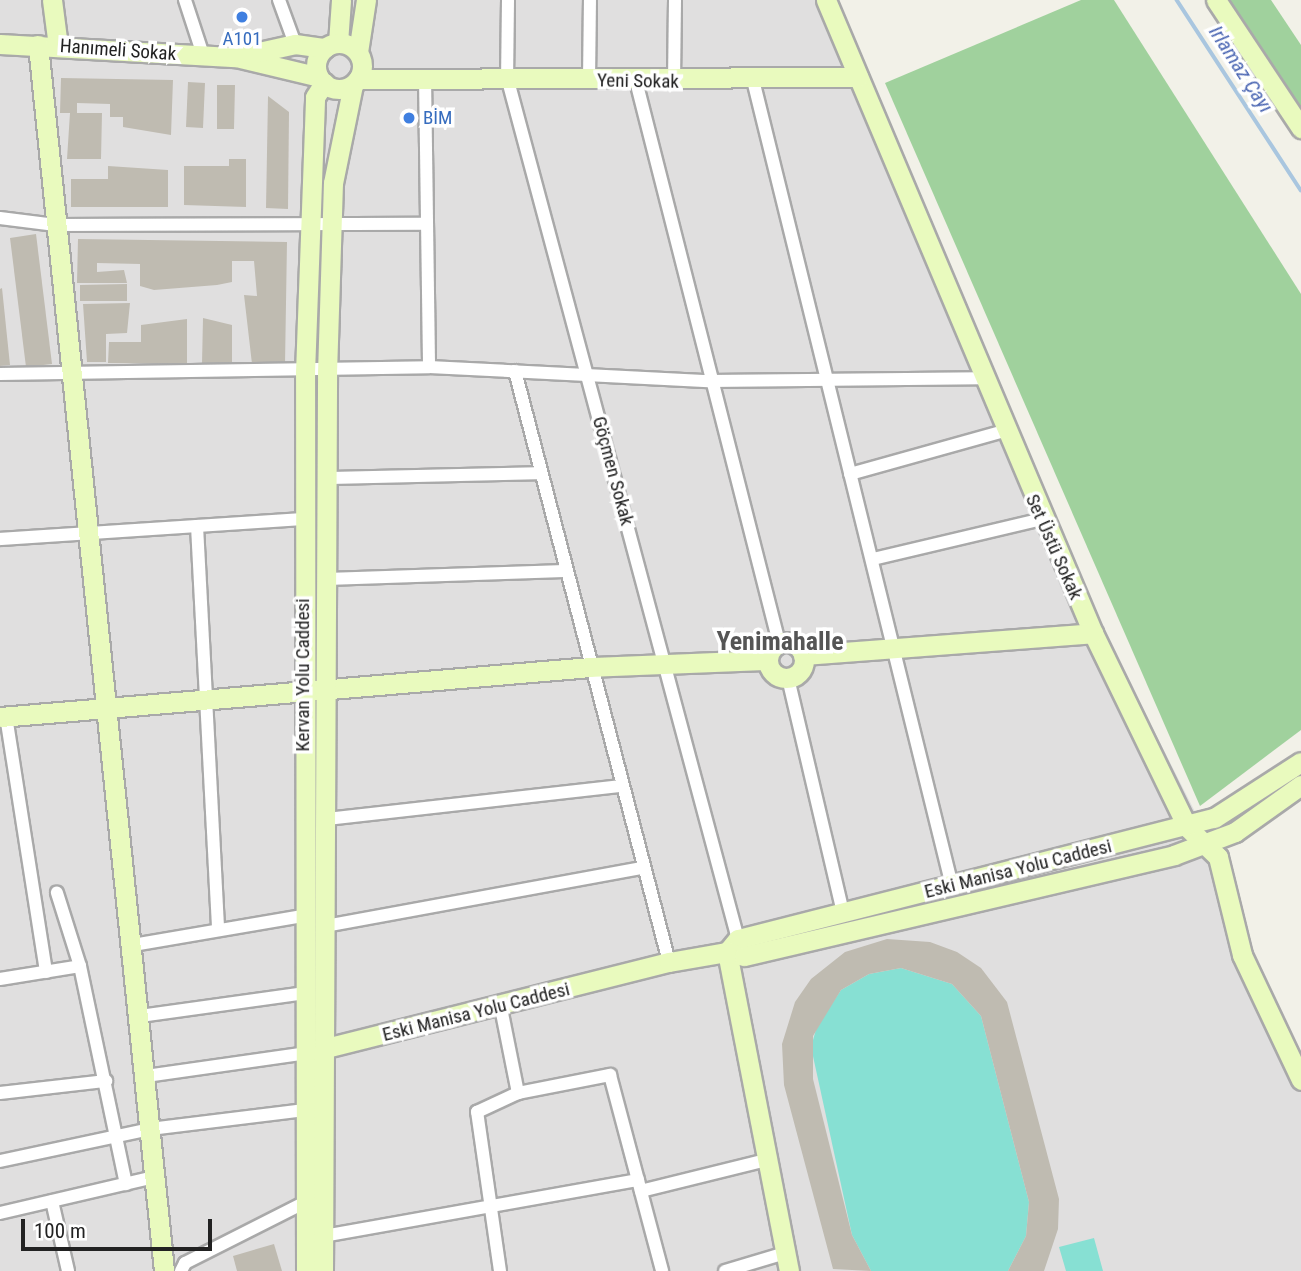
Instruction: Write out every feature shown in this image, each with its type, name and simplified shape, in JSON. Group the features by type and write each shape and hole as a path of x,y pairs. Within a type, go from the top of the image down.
{"street":[{"path":"52,0 48,46 56,225 110,708 164,1271"},
{"path":"185,0 203,55"},
{"path":"279,0 295,44"},
{"path":"321,80 317,61 332,46 341,0"},
{"path":"236,57 321,80 338,89 355,82 366,0"},
{"name":"Göçmen Sokak","path":"508,0 507,77 667,668 732,945"},
{"path":"589,80 590,0"},
{"path":"674,82 675,0"},
{"name":"Set Üstü Sokak","path":"826,0 981,378 1093,633 1186,827 1210,844"},
{"path":"1216,0 1301,128"},
{"name":"Hanımeli Sokak","path":"0,44 236,57"},
{"path":"236,57 295,44 332,46 421,77 429,367"},
{"name":"Yeni Sokak","path":"355,82 421,77 674,82 858,77"},
{"name":"Kervan Yolu Caddesi","path":"321,80 315,97 313,220 305,373 303,916 305,993 315,1051 323,1271"},
{"path":"753,80 826,380 897,645 952,886"},
{"path":"636,81 709,381 779,643 768,660"},
{"name":"Kervan Yolu Caddesi","path":"306,1271 305,1110 315,1051 325,926 327,373 341,127 355,82"},
{"path":"0,218 56,225 313,220 334,223 426,224"},
{"path":"0,374 327,373 429,367 709,381 981,378"},
{"path":"515,371 642,868 669,962"},
{"path":"850,474 1004,431"},
{"path":"325,478 541,473"},
{"path":"0,539 304,519"},
{"path":"873,559 1042,519"},
{"path":"197,526 218,928"},
{"path":"325,579 566,571"},
{"path":"803,655 897,645 1093,633"},
{"path":"779,643 794,644 803,655 801,670 788,678"},
{"path":"46,972 3,717 206,702 590,667 667,668 768,660"},
{"path":"768,660 772,672 788,678"},
{"path":"788,678 843,913"},
{"name":"Eski Manisa Yolu Caddesi","path":"315,1051 501,1008 843,913 1186,827 1231,810 1301,762"},
{"name":"Eski Manisa Yolu Caddesi","path":"732,945 744,956 1210,844 1301,785"},
{"path":"326,820 622,786"},
{"path":"1210,844 1242,955 1301,1080"},
{"path":"325,926 642,868"},
{"path":"57,893 79,966 127,1184"},
{"path":"134,945 218,928 303,916"},
{"path":"725,1271 787,1262 732,945"},
{"path":"0,979 79,966"},
{"path":"140,1016 305,993"},
{"path":"501,1008 519,1093"},
{"path":"146,1076 315,1051"},
{"path":"500,1271 477,1112 519,1093 610,1075 662,1271"},
{"path":"0,1093 106,1081"},
{"path":"0,1161 150,1129 305,1110"},
{"path":"323,1236 491,1206 639,1186 770,1159"},
{"path":"0,1213 155,1177"},
{"path":"52,1201 68,1271"},
{"path":"181,1271 185,1263 306,1202"}],"shaded area":[{"path":"0,0 815,0 1015,457 1218,857 1301,1078 1301,1271 0,1271"},
{"path":"901,968 952,984 981,1016 1029,1202 1026,1236 1008,1271 871,1271 852,1235 811,1047 817,1026 841,990 869,974"},
{"path":"1094,1238 1103,1271 1066,1271 1059,1247"}],"green space":[{"path":"1081,0 1114,0 1301,294 1301,730 1200,806 885,83"},
{"path":"1227,0 1271,0 1301,45 1301,113"}],"building":[{"path":"61,78 173,80 171,135 123,127 123,117 110,117 110,104 77,103 77,113 102,113 101,159 67,159 70,113 60,113"},
{"path":"188,82 205,83 203,128 186,127"},
{"path":"217,85 235,85 234,129 217,129"},
{"path":"268,96 289,112 288,209 266,208"},
{"path":"229,159 246,159 246,207 184,205 184,166 229,166"},
{"path":"108,166 168,170 168,207 71,207 71,179 108,179"},
{"path":"36,234 52,364 26,367 10,238"},
{"path":"78,239 287,242 285,365 252,364 244,295 257,296 254,261 232,261 232,282 217,285 154,290 140,286 140,264 97,263 97,272 124,270 127,283 77,283"},
{"path":"127,284 127,301 80,301 80,285"},
{"path":"2,288 10,365 0,366 0,289"},
{"path":"130,303 127,333 106,334 106,362 87,362 83,304"},
{"path":"203,318 232,325 232,364 202,364"},
{"path":"187,319 187,364 108,363 109,342 141,342 141,325"},
{"path":"887,939 930,942 957,952 981,968 1007,1002 1059,1199 1058,1229 1044,1271 1008,1271 1026,1236 1029,1202 981,1016 952,984 901,968 869,974 841,990 813,1036 813,1079 852,1235 871,1271 833,1269 784,1085 782,1044 795,1002 811,979 845,952"},
{"path":"274,1244 282,1271 237,1271 233,1256"}],"waterway":[{"name":"Irlamaz Çayı","path":"1177,0 1301,190"}],"place":[{"name":"A101","path":"242,17"},
{"name":"BİM","path":"409,118"}],"district":[{"name":"Yenimahalle","path":"780,642"}]}
